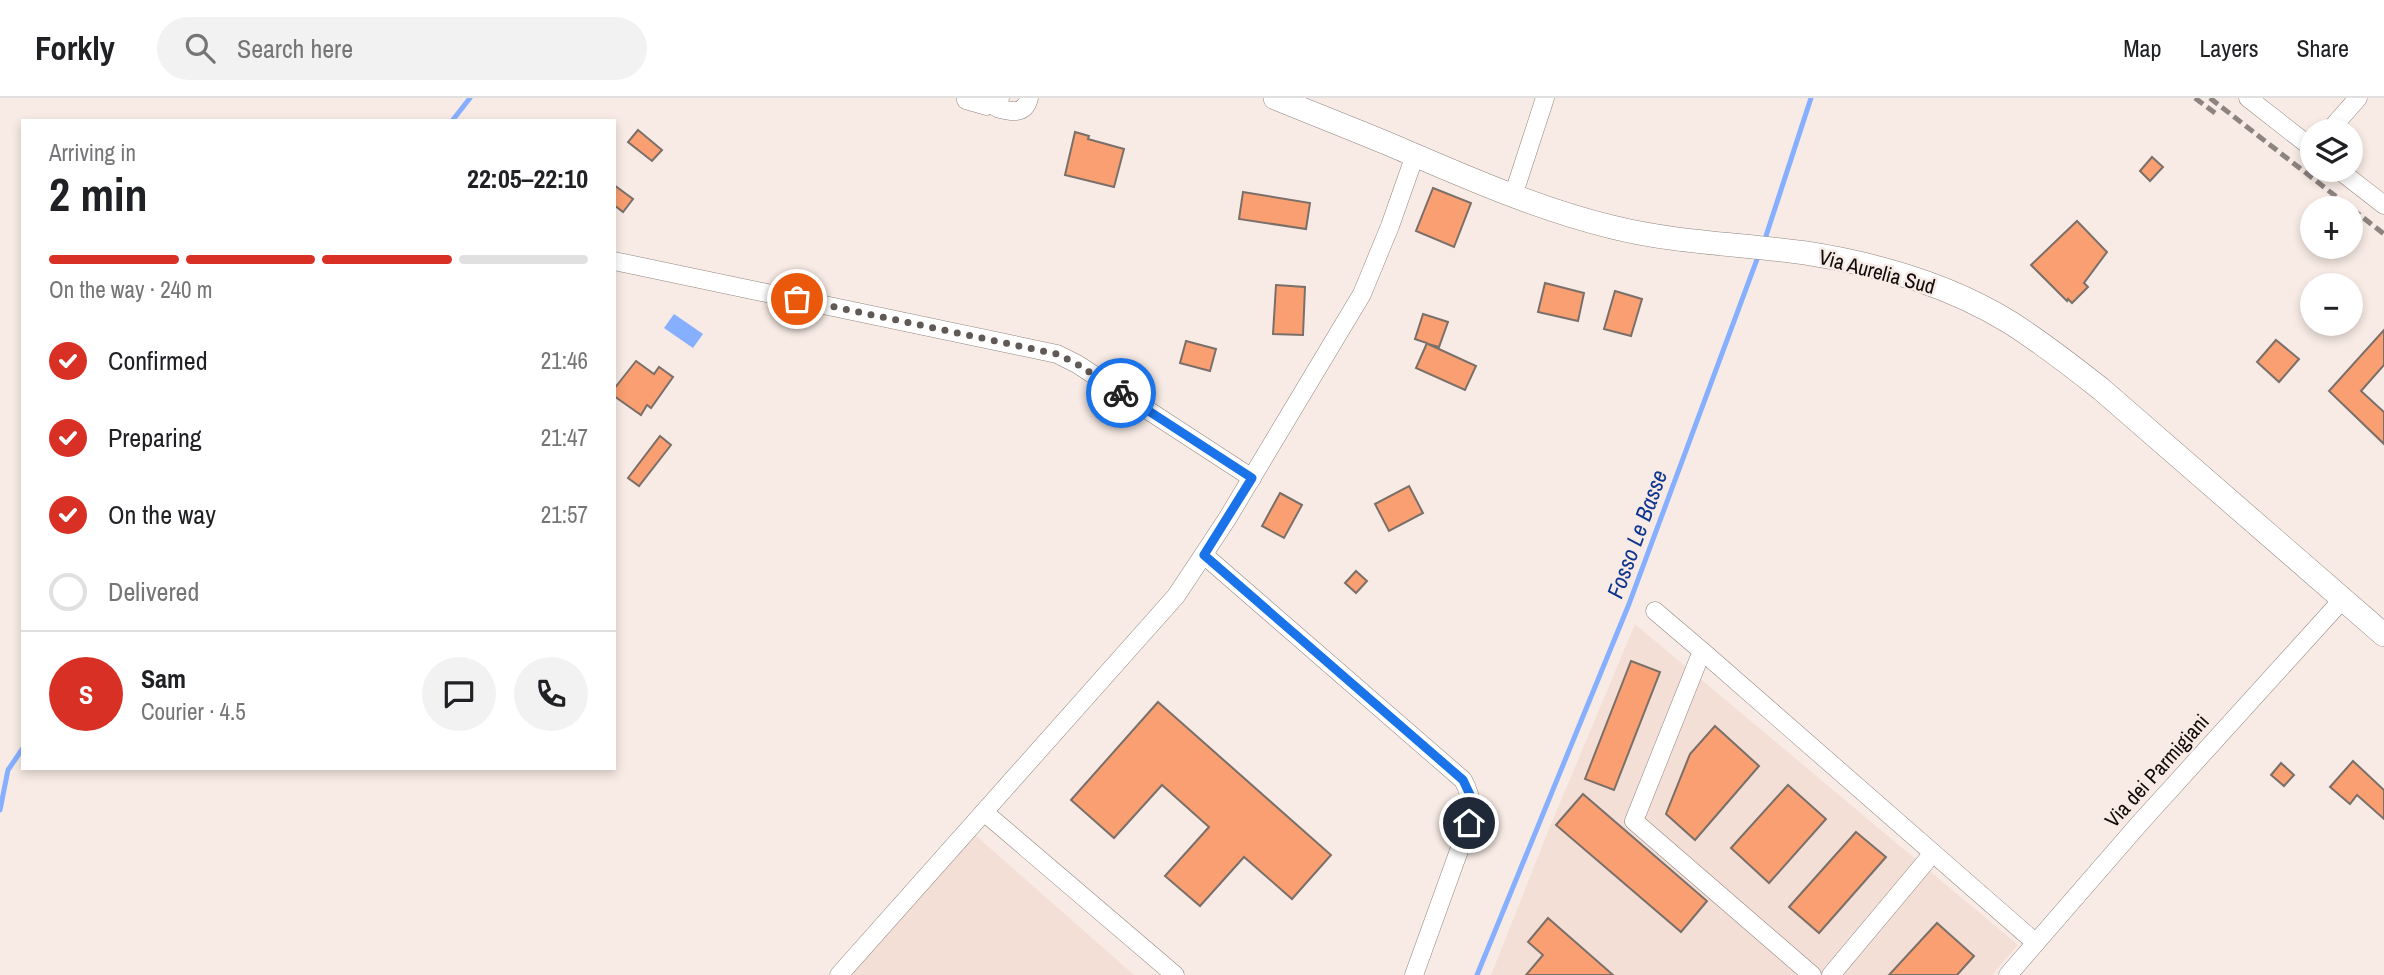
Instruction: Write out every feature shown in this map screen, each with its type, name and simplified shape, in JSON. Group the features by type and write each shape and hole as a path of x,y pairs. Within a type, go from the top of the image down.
{"main road":[{"name":"Via Aurelia Sud","path":"1275,98 1513,196 1614,228 1807,253 1860,263 1956,294 2009,322 2101,389 2384,635"}],"street":[{"path":"967,98 966,100 1000,103 1022,109 1029,98"},
{"path":"1513,196 1545,98"},
{"path":"2249,98 2300,138"},
{"path":"2340,119 2358,98"},
{"path":"839,975 1176,596 1252,478 1362,294 1415,155"},
{"path":"2354,182 2384,205"},
{"path":"616,261 1057,354 1077,364 1252,478"},
{"path":"1204,555 1463,780 1468,788 1472,806 1469,823 1414,975"},
{"name":"Via dei Parmigiani","path":"2008,975 2140,824 2343,600"},
{"path":"1654,611 2036,943"},
{"path":"1702,651 1634,821 1812,975"},
{"path":"984,812 1175,975"},
{"path":"1831,975 1933,853"}],"shaded area":[{"path":"1635,624 2018,945 1992,975 1491,975"},
{"path":"973,833 1134,975 849,975"}],"water":[{"path":"674,314 703,334 693,348 664,328"}],"building":[{"path":"638,130 662,150 652,161 628,142"},
{"path":"1075,132 1089,136 1088,139 1124,149 1114,187 1065,175"},
{"path":"2152,157 2163,167 2150,181 2140,171"},
{"path":"616,186 633,199 623,212 616,207"},
{"path":"1433,188 1471,203 1454,247 1416,231"},
{"path":"1243,192 1310,203 1306,229 1239,219"},
{"path":"2077,221 2107,252 2084,283 2088,287 2072,303 2031,265"},
{"path":"1545,283 1584,293 1578,321 1538,312"},
{"path":"1276,285 1305,287 1303,335 1273,334"},
{"path":"1615,291 1642,299 1631,336 1604,329"},
{"path":"1423,314 1448,322 1439,347 1428,344 1476,366 1465,390 1416,368 1427,343 1415,339"},
{"path":"2384,330 2384,365 2361,391 2384,412 2384,444 2329,391"},
{"path":"2276,340 2299,359 2279,382 2257,362"},
{"path":"1186,341 1216,349 1210,371 1180,363"},
{"path":"636,361 654,374 659,367 673,377 651,408 647,405 641,415 616,397 616,386"},
{"path":"660,436 671,445 639,486 628,478"},
{"path":"1409,486 1423,513 1389,531 1375,504"},
{"path":"1280,493 1302,505 1284,538 1262,526"},
{"path":"1356,571 1367,581 1356,593 1345,583"},
{"path":"1631,661 1660,672 1614,790 1585,779"},
{"path":"1158,702 1331,855 1292,899 1244,857 1200,906 1165,876 1209,827 1162,785 1114,838 1071,800"},
{"path":"1715,726 1759,766 1695,840 1666,814 1690,754"},
{"path":"2353,761 2384,790 2384,819 2357,795 2350,804 2330,787"},
{"path":"2281,763 2294,775 2284,786 2271,775"},
{"path":"1788,785 1826,819 1769,883 1731,848"},
{"path":"1583,794 1707,901 1681,932 1556,825"},
{"path":"1856,832 1886,857 1819,933 1789,907"},
{"path":"1548,918 1613,975 1526,975 1543,955 1528,942"},
{"path":"1937,923 1974,956 1957,975 1889,975"}],"waterway":[{"path":"454,119 470,98"},
{"name":"Fosso Le Basse","path":"1764,242 1811,98"},
{"name":"Fosso Le Basse","path":"1477,975 1629,604 1759,254"},
{"path":"0,810 8,770 21,751"}],"railway":[{"path":"2195,98 2215,113"},
{"path":"2210,98 2384,234"}],"way so far":[{"path":"797,299 1057,354 1121,393"}],"route":[{"path":"1121,393 1252,478 1204,555 1463,780 1471,797 1469,823"}]}
